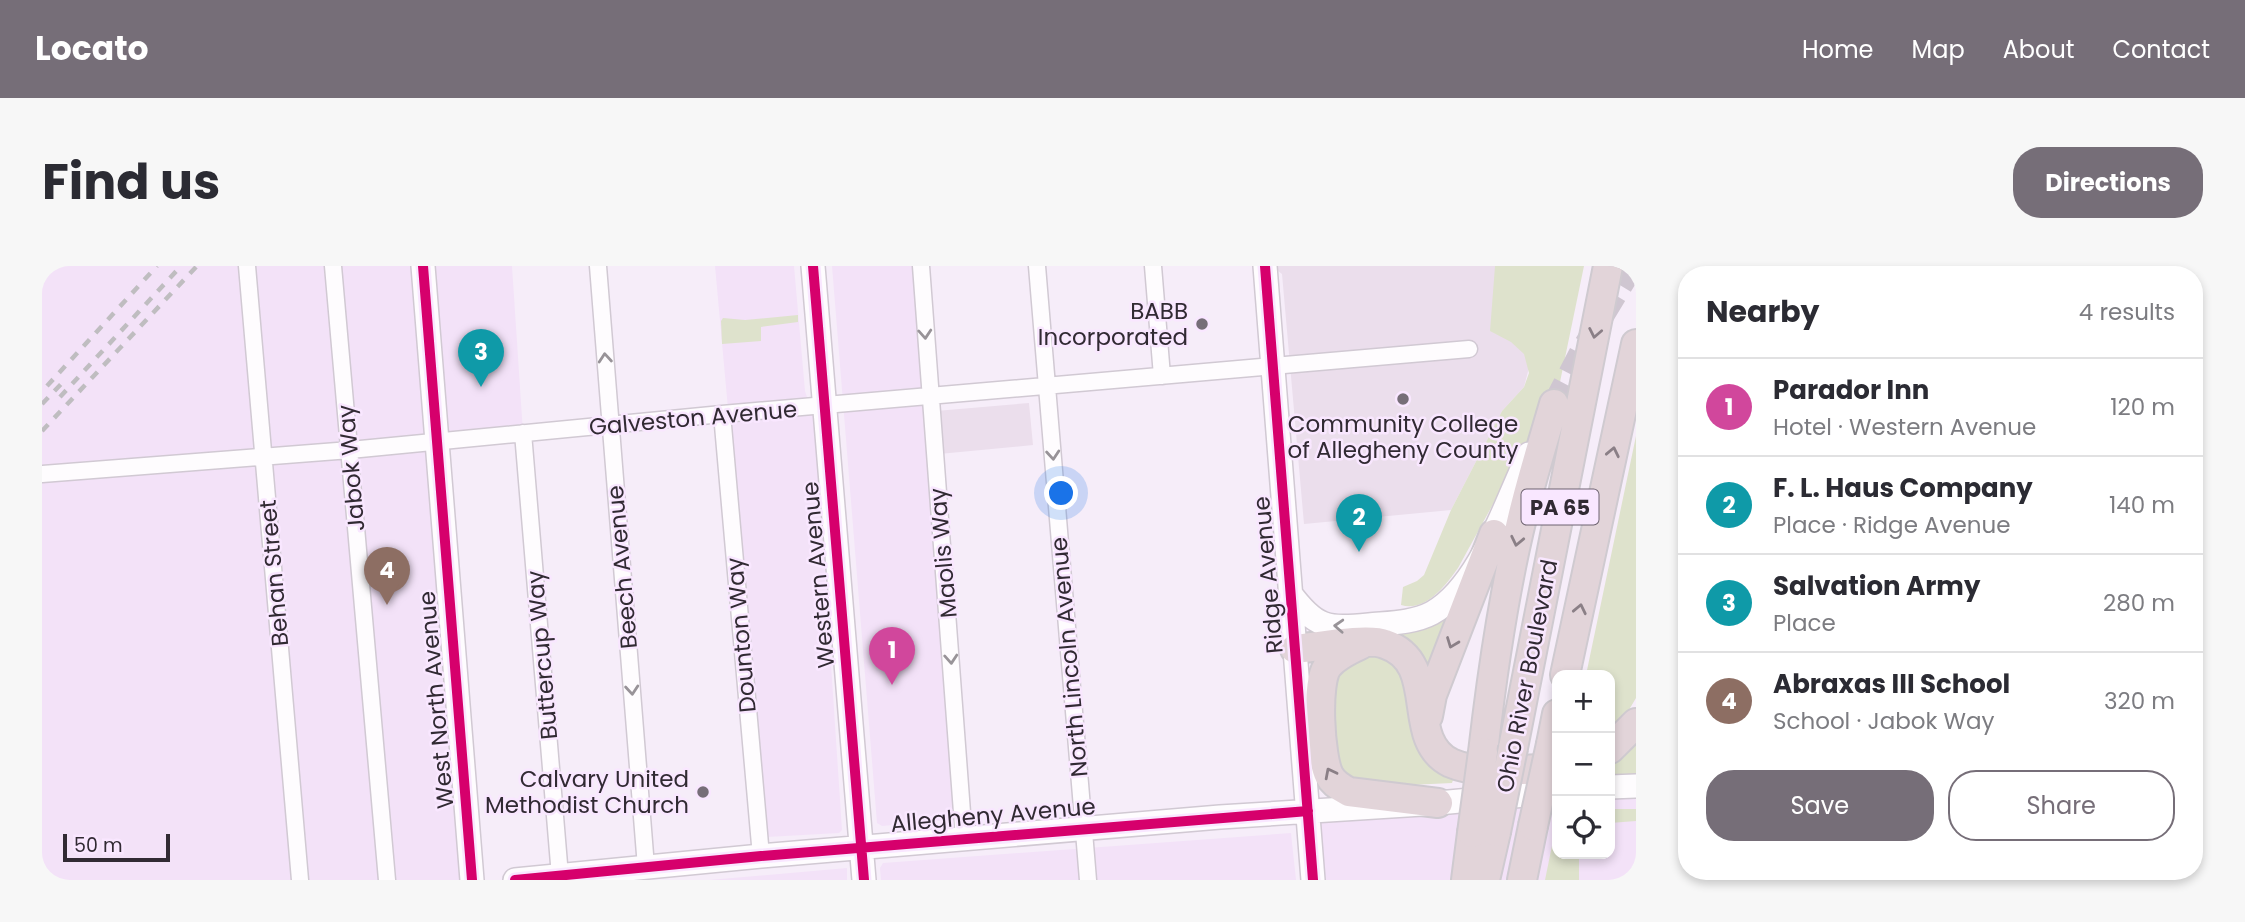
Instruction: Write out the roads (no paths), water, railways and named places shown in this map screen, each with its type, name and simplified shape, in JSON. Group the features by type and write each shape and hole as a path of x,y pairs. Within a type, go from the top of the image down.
{"highway":[{"name":"Ohio River Boulevard","path":"1485,880 1484,832 1513,748 1608,266"},
{"name":"Ohio River Boulevard","path":"1566,670 1636,344"},
{"path":"1466,880 1484,832 1483,752 1509,578 1522,519 1554,404"},
{"path":"1428,736 1428,714 1432,695 1494,534"},
{"path":"1368,642 1344,652 1322,675 1319,691 1323,753 1329,775 1340,788 1349,792 1438,803"},
{"path":"1295,649 1368,642 1385,644 1403,655 1415,669 1428,736 1449,762 1466,768 1552,756"},
{"path":"1615,744 1636,723"},
{"name":"Ohio River Boulevard","path":"1522,880 1533,826 1552,763"}],"main road":[{"name":"West North Avenue","path":"423,266 472,880"},
{"name":"Western Avenue","path":"813,266 864,880"},
{"name":"Ridge Avenue","path":"1265,266 1313,880"},
{"path":"1290,593 1308,615 1328,625 1349,626 1419,618 1432,613 1459,591 1494,534 1554,404"},
{"path":"1615,787 1636,786"},
{"name":"Allegheny Avenue","path":"515,880 656,871 761,856 862,847 1552,792"}],"street":[{"name":"Behan Street","path":"247,266 300,880"},
{"name":"Jabok Way","path":"333,266 387,880"},
{"name":"Beech Avenue","path":"598,266 611,426 656,871"},
{"name":"Maolis Way","path":"921,266 964,839"},
{"name":"North Lincoln Avenue","path":"1037,266 1088,880"},
{"path":"1153,266 1162,376"},
{"name":"Galveston Avenue","path":"42,474 349,450 722,414 1469,349"},
{"name":"Dounton Way","path":"722,414 761,856"},
{"name":"Buttercup Way","path":"523,433 572,877"}],"tunnel":[{"path":"1554,404 1582,350 1633,266"}],"railway":[{"path":"47,386 157,266"},
{"path":"60,397 181,266"},
{"path":"42,431 197,266"},
{"path":"42,404 64,381"}],"place":[{"name":"BABB Incorporated","path":"1202,324"},
{"name":"Salvation Army","path":"481,387"},
{"name":"Community College of Allegheny County","path":"1403,399"},
{"name":"F. L. Haus Company","path":"1359,552"},
{"name":"Abraxas III School","path":"387,605"},
{"name":"Parador Inn","path":"892,685"},
{"name":"Calvary United Methodist Church","path":"703,792"}]}
